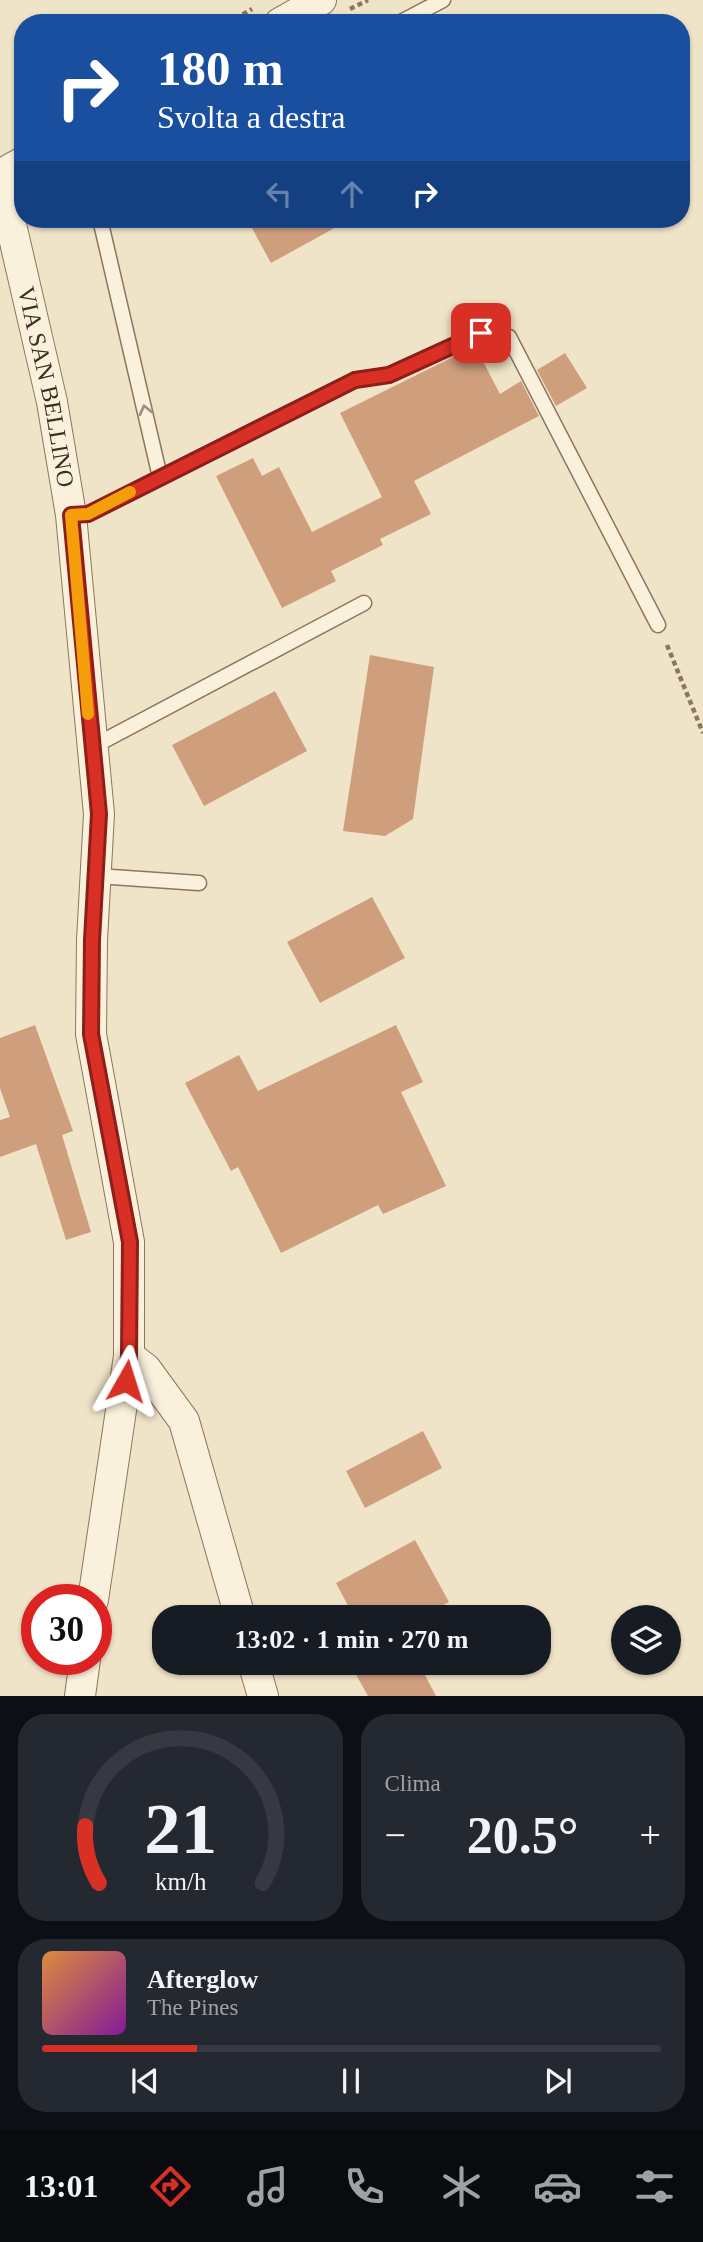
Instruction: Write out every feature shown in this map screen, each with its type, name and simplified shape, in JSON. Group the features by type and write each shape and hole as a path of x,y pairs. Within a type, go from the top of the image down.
{"street":[{"path":"269,14 321,0"},
{"name":"VIA SAN BELLINO","path":"0,176 52,402 71,515 99,814 92,940 91,1034 130,1242 129,1356 95,1584"},
{"path":"129,1356 146,1369 184,1421 237,1605"},
{"path":"80,1696 83,1675"},
{"path":"257,1675 263,1696"}],"lane":[{"path":"416,14 443,0"},
{"path":"102,228 160,477"},
{"path":"71,515 88,514 355,380 389,375 481,333 509,337 658,625"},
{"path":"91,741 94,746 364,603"},
{"path":"97,876 199,883"}],"path":[{"path":"658,625 703,733"}],"building":[{"path":"252,228 335,228 271,263"},
{"path":"475,346 500,394 521,381 539,416 414,481 431,514 380,539 383,545 331,571 336,581 282,608 216,476 253,458 262,476 279,467 312,532 382,497 340,413"},
{"path":"565,353 587,388 556,406 537,370"},
{"path":"370,655 434,667 413,819 385,836 343,831"},
{"path":"275,691 307,751 204,806 172,745"},
{"path":"372,897 405,958 320,1003 287,942"},
{"path":"35,1025 73,1131 62,1135 91,1232 66,1240 36,1144 0,1157 0,1120 10,1117 0,1088 0,1038"},
{"path":"396,1025 423,1082 401,1092 446,1186 383,1214 378,1205 281,1253 238,1167 231,1171 185,1083 239,1055 258,1091"},
{"path":"423,1431 442,1468 365,1508 346,1471"},
{"path":"415,1540 449,1602 443,1605 348,1605 336,1583"},
{"path":"356,1675 425,1675 436,1696 368,1696"}],"slow traffic":[{"path":"88,714 71,515 88,514 130,492"}],"route":[{"path":"126,1381 129,1356 130,1242 91,1034 92,940 99,814 71,515 88,514 355,380 389,375 481,333"}]}
